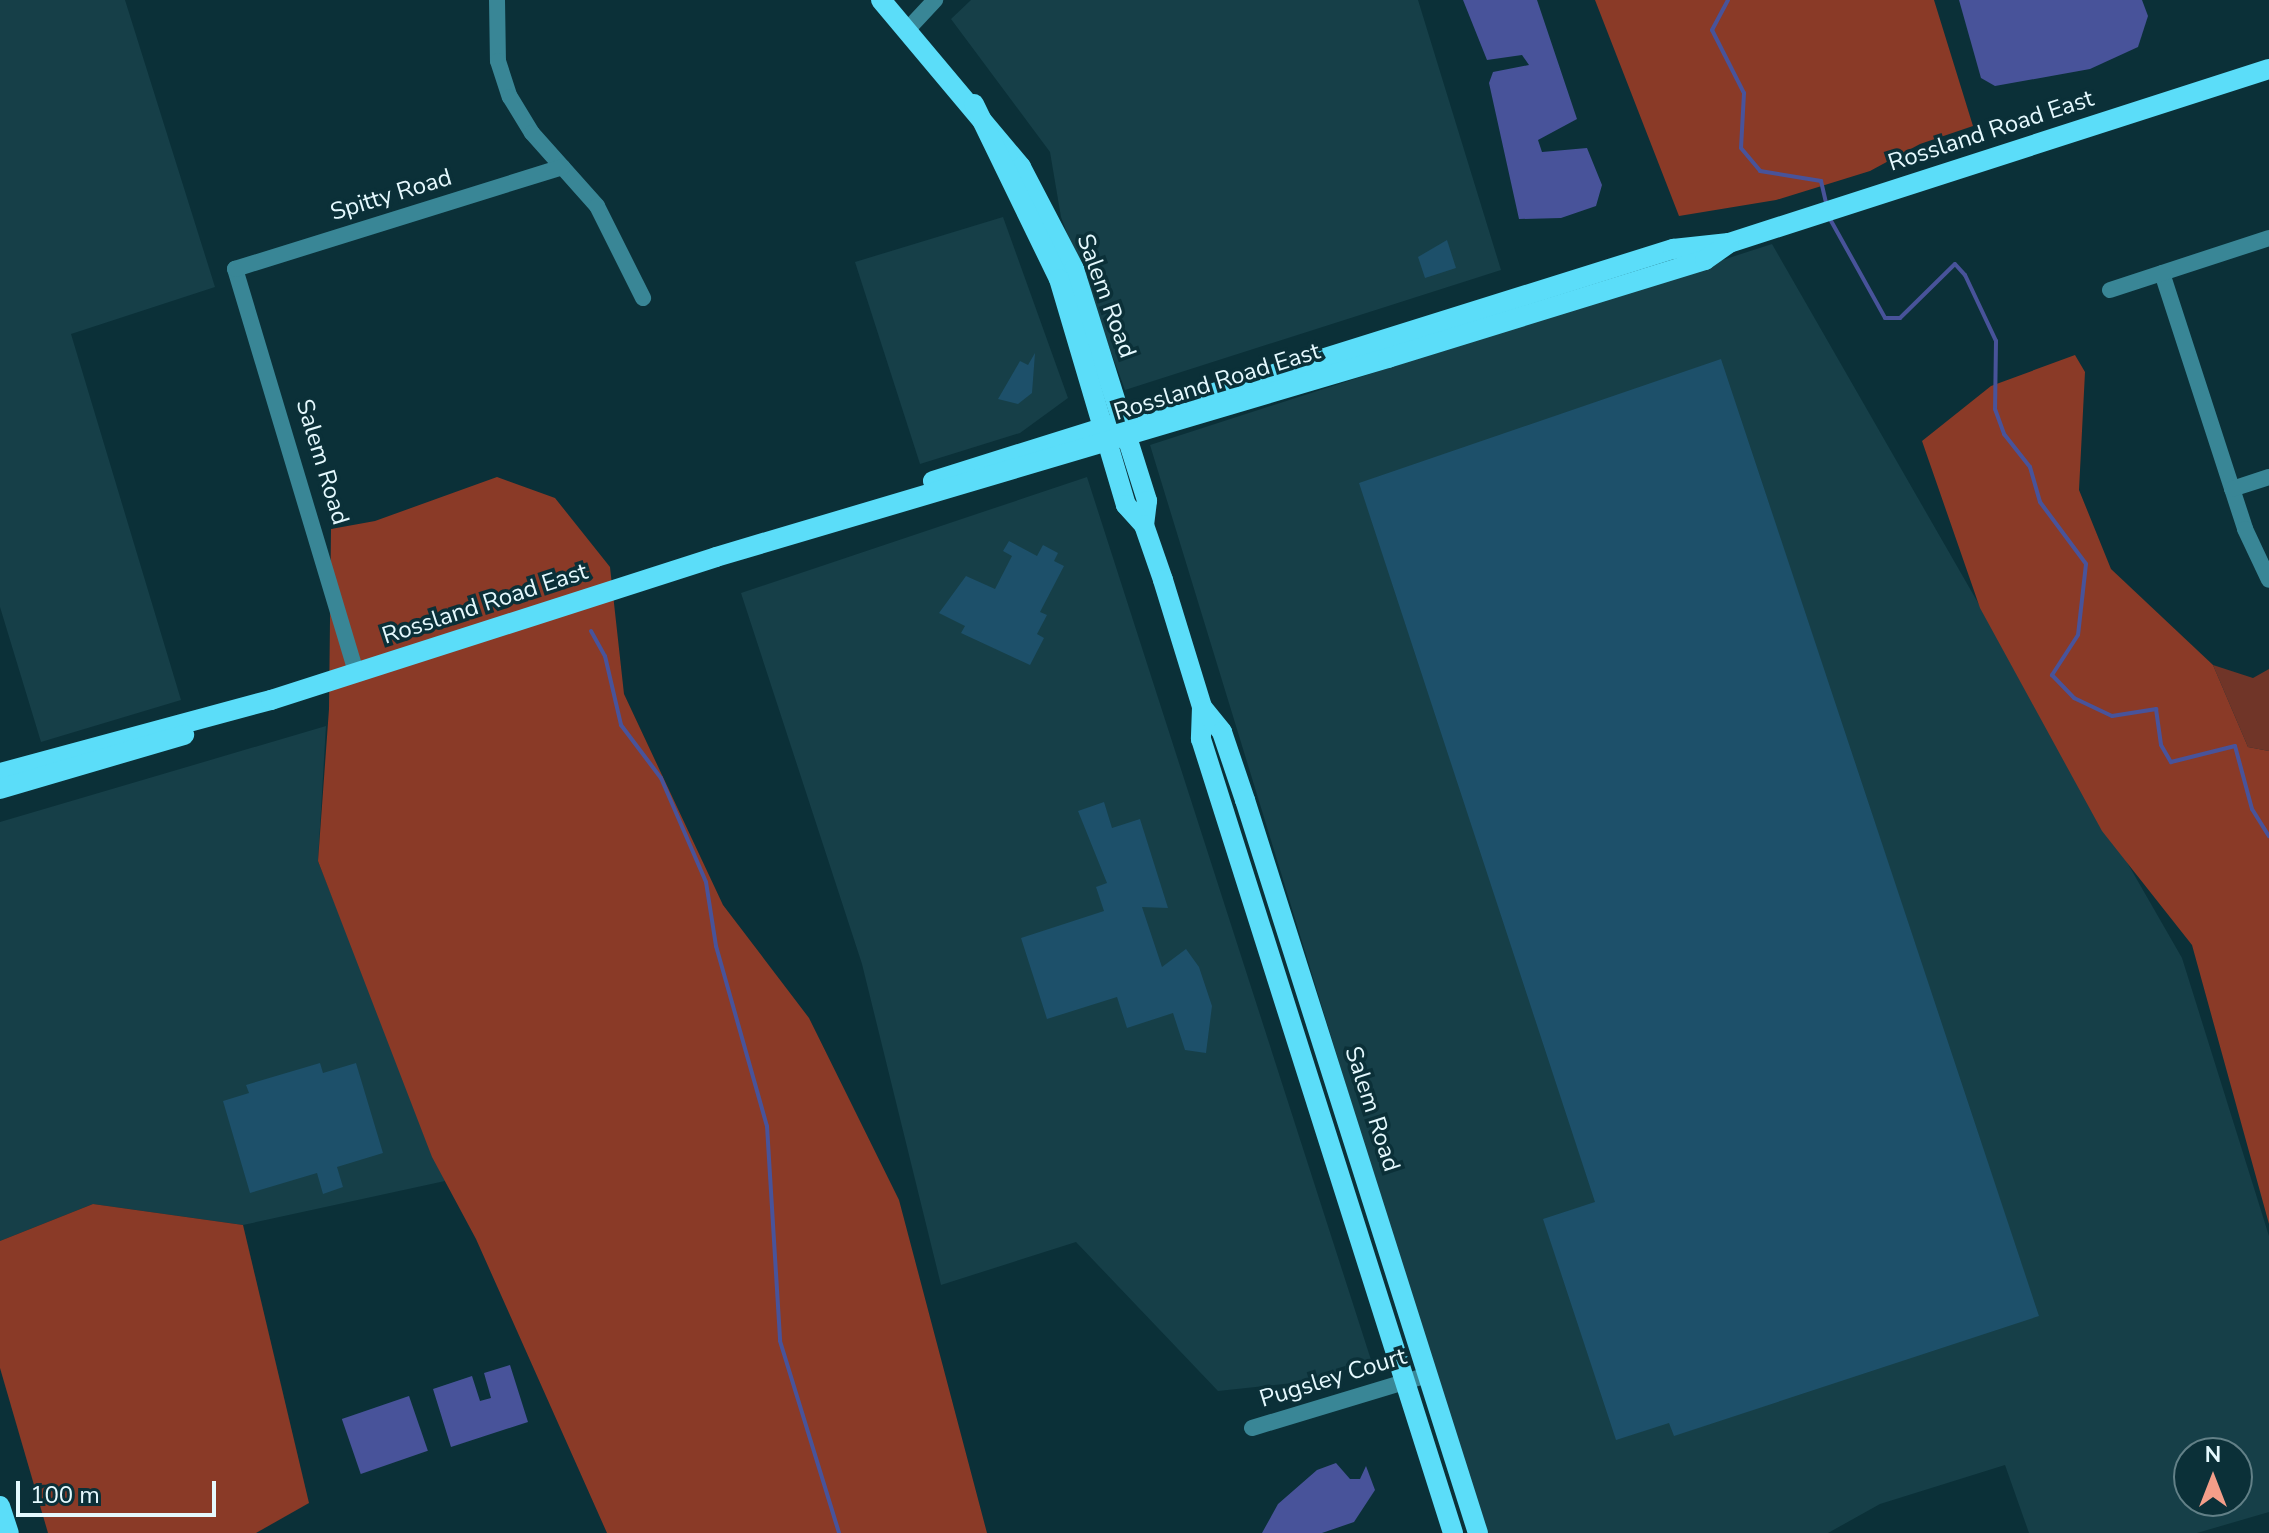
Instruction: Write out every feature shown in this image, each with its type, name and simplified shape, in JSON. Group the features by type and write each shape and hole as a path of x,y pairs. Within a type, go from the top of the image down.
{"main road":[{"name":"Salem Road","path":"881,0 974,104 1021,167 1074,269 1114,431 1126,505 1144,525 1202,707 1201,739 1453,1533"},
{"name":"Rossland Road East","path":"0,773 271,700 1673,249 1729,243 2269,69"},
{"name":"Rossland Road East","path":"0,789 266,709 271,700"},
{"name":"Salem Road","path":"1202,707 1222,732 1245,800 1478,1533"},
{"path":"0,1506 9,1533"}],"street":[{"path":"497,0 498,61 510,97 562,167 597,206 643,298"},
{"path":"908,29 935,0"},
{"name":"Spitty Road","path":"235,269 562,167"},
{"path":"2110,290 2269,238"},
{"name":"Salem Road","path":"235,269 356,672"},
{"path":"2162,273 2232,489 2269,580"},
{"path":"2232,489 2269,477"},
{"name":"Pugsley Court","path":"1252,1428 1427,1375"}],"shaded area":[{"path":"0,0 125,0 215,287 71,334 181,700 41,742 0,607"},
{"path":"971,0 1418,0 1501,270 1125,390 1061,217 1050,152 951,19"},
{"path":"1595,0 1934,0 1973,126 1920,144 1870,171 1776,200 1679,216"},
{"path":"1003,217 1068,398 1020,433 920,464 855,262"},
{"path":"1772,244 2182,958 2269,1236 2269,1512 2253,1517 2253,1437 2173,1437 2173,1517 2252,1517 2197,1533 2029,1533 2005,1465 1880,1504 1828,1533 1483,1533 1150,445"},
{"path":"2075,355 2085,372 2079,490 2111,569 2213,665 2248,747 2269,751 2269,1224 2192,945 2102,831 1980,608 1922,441 1991,386"},
{"path":"497,477 555,498 610,567 624,694 723,905 809,1018 899,1200 987,1533 607,1533 476,1239 432,1157 318,861 329,709 331,529 375,521"},
{"path":"1087,477 1372,1363 1302,1382 1218,1391 1076,1242 941,1285 862,964 741,593"},
{"path":"2213,665 2253,678 2269,669 2269,751 2248,747"},
{"path":"326,726 318,861 445,1181 243,1225 93,1204 0,1241 0,822"},
{"path":"93,1204 243,1225 309,1503 256,1533 48,1533 0,1368 0,1241"}],"water":[{"path":"1463,0 1537,0 1577,119 1538,140 1542,152 1587,148 1602,185 1596,206 1561,218 1519,219 1489,83 1493,72 1529,65 1522,55 1487,60"},
{"path":"1959,0 2142,0 2148,16 2138,47 2090,69 1995,86 1981,78"},
{"path":"510,1365 528,1422 451,1447 433,1389 472,1376 480,1401 491,1398 484,1373"},
{"path":"409,1396 428,1451 361,1474 342,1419"},
{"path":"1336,1463 1350,1479 1360,1479 1366,1466 1375,1490 1354,1522 1322,1533 1262,1533 1278,1504 1317,1470"}],"building":[{"path":"1447,240 1456,268 1425,278 1418,257"},
{"path":"1035,353 1032,393 1018,404 998,399 1020,361 1028,365"},
{"path":"1721,359 2039,1316 1674,1436 1669,1423 1616,1440 1543,1219 1595,1202 1359,483"},
{"path":"1009,541 1037,556 1043,545 1058,553 1054,561 1064,566 1040,612 1047,615 1037,634 1044,638 1030,665 961,633 965,626 939,613 966,576 995,589 1012,556 1003,551"},
{"path":"1104,802 1112,828 1140,819 1168,908 1142,907 1162,967 1186,949 1199,967 1212,1006 1206,1053 1185,1050 1173,1013 1127,1028 1117,997 1047,1019 1021,938 1104,911 1096,887 1107,883 1078,811"},
{"path":"320,1063 323,1073 356,1063 383,1153 337,1167 343,1187 323,1194 317,1173 250,1193 223,1101 249,1093 246,1085"}],"waterway":[{"path":"1728,0 1712,30 1744,93 1741,148 1760,171 1821,181 1827,207"},
{"path":"1830,219 1885,318 1900,318 1955,264 1965,275 1996,341 1995,409 2004,434 2030,467 2040,502 2086,564 2078,635 2052,675 2074,698 2112,716 2156,709 2161,745 2171,762 2235,746 2252,809 2269,836"},
{"path":"591,631 605,656 621,725 661,778 706,882 716,946 767,1126 780,1341 839,1533"}]}
